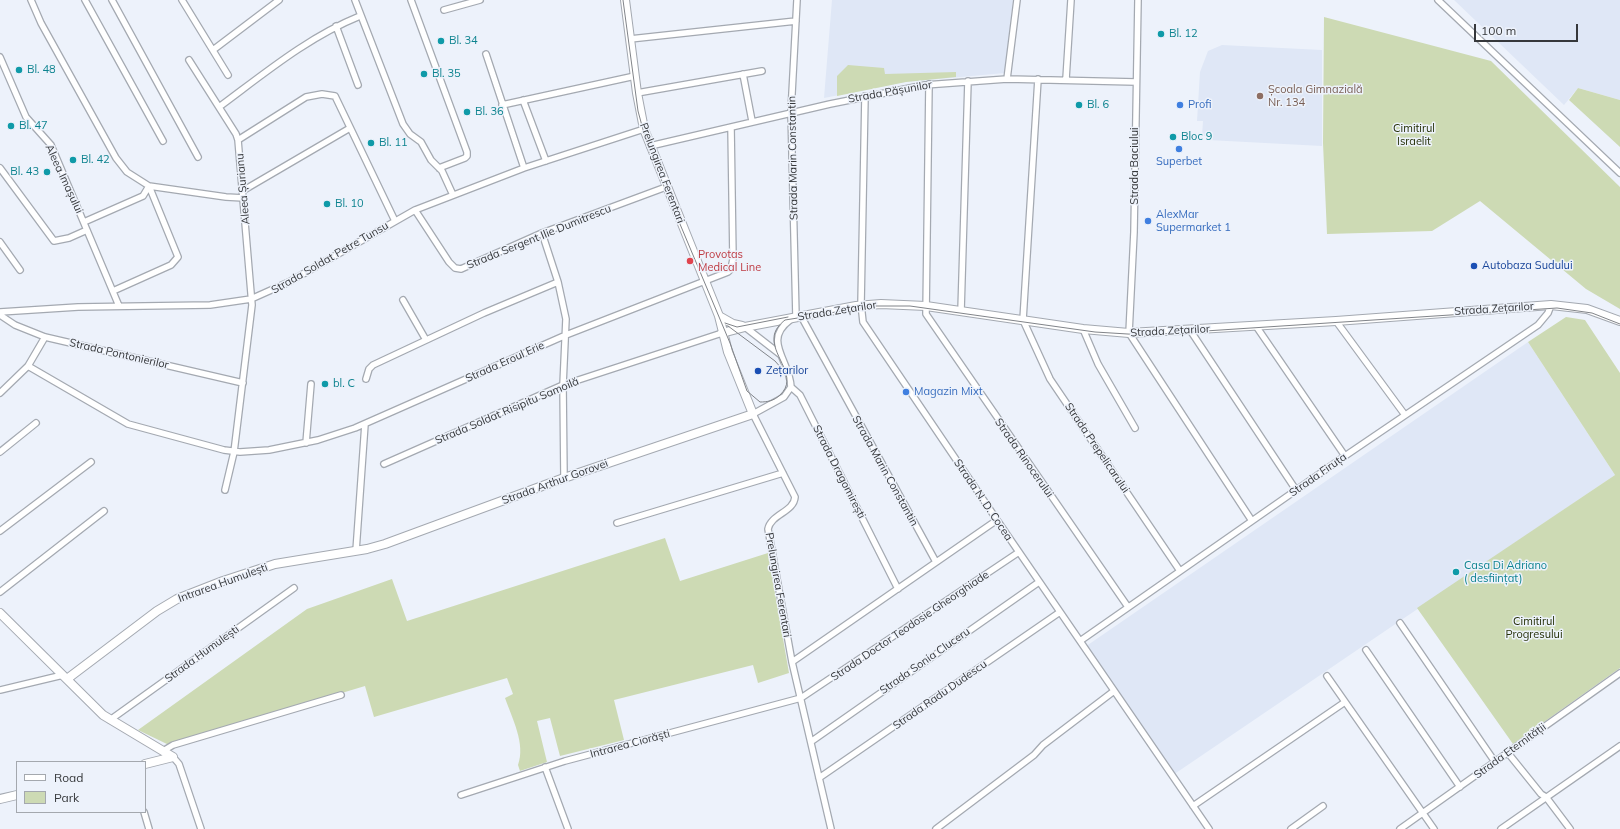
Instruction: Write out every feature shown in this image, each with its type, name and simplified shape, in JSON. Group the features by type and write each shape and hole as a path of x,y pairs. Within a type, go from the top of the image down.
{"main road":[{"name":"Prelungirea Ferentari","path":"625,0 637,93 644,129 666,187 706,282 719,316 722,333 739,382 753,414"},
{"name":"Strada Zețarilor","path":"722,333 745,326 861,305 899,304 961,310 1083,329 1129,333 1336,321 1551,305 1587,309 1620,321"},
{"path":"719,316 733,324 745,326"},
{"name":"Strada Arthur Gorovei","path":"356,551 385,544 564,478 753,414"},
{"name":"Intrarea Humulești","path":"65,677 157,611 177,599 259,569 290,562 356,551"},
{"path":"0,613 110,720 173,757"},
{"path":"146,764 173,757"},
{"path":"0,799 16,795"}],"street":[{"path":"31,0 41,23 116,158 127,172 142,183 149,186 226,198 244,198"},
{"path":"85,0 163,141"},
{"path":"112,0 198,157"},
{"path":"182,0 228,75"},
{"path":"213,50 278,0"},
{"path":"355,0 403,124 410,134 421,142 427,155 439,168 447,180 453,195"},
{"path":"411,0 467,152 467,156 465,158 439,168"},
{"path":"444,10 480,0"},
{"name":"Strada Marin Constantin","path":"797,0 792,112 796,317 936,562"},
{"path":"1007,79 1017,0"},
{"path":"1066,79 1071,0"},
{"name":"Strada Baciului","path":"1129,333 1134,232 1138,0"},
{"path":"1438,0 1620,173"},
{"path":"219,107 295,50 336,26 360,16"},
{"path":"630,39 796,21"},
{"path":"336,26 358,85"},
{"path":"486,54 524,168"},
{"name":"Aleea Imașului","path":"0,57 26,116 51,145 119,306"},
{"path":"189,60 238,140"},
{"path":"637,93 762,71"},
{"path":"743,74 752,122"},
{"path":"502,105 635,76"},
{"name":"Strada Pășunilor","path":"650,146 792,112 930,84 1007,79 1066,79 1136,82"},
{"path":"1023,320 1038,79"},
{"path":"961,310 968,81"},
{"name":"Strada Rinocerului","path":"930,84 926,306 928,319 1128,607"},
{"name":"Aleea Șurianu","path":"252,299 244,190 238,140 306,97 322,94 335,96 350,128"},
{"name":"Strada N. D. Cocea","path":"865,96 862,318 871,335 1209,829"},
{"path":"523,100 546,161"},
{"name":"Strada Eroul Erie","path":"28,366 128,424 234,452 269,450 334,436 365,424 566,334 706,282 728,272 733,265 730,127"},
{"path":"244,190 350,128 394,221"},
{"name":"Strada Soldat Petre Tunsu","path":"0,313 78,306 210,305 252,299 289,282 415,210 524,168 644,129"},
{"path":"0,168 54,241 69,238 87,230"},
{"path":"84,222 143,196 149,186"},
{"path":"113,291 171,265 178,257 149,186"},
{"name":"Strada Sergent Ilie Dumitrescu","path":"415,210 449,262 458,269 542,233 666,187"},
{"path":"542,233 558,282 566,319 562,385 564,478"},
{"path":"0,242 20,270"},
{"path":"366,379 369,369 373,365 558,282"},
{"path":"225,490 234,452 252,299"},
{"path":"403,300 426,340"},
{"name":"Strada Firuța","path":"1080,642 1345,456 1538,325 1548,313 1551,305"},
{"name":"Strada Pontonierilor","path":"0,313 16,325 45,337 243,383"},
{"name":"Strada Dragomirești","path":"796,317 781,328 778,333 777,342 789,372 791,387 800,395 898,589"},
{"name":"Strada Prepelicarului","path":"1023,320 1050,379 1180,571"},
{"path":"1336,321 1405,415"},
{"name":"Strada Dragomirești","path":"745,326 782,356"},
{"path":"1256,326 1345,456"},
{"path":"1083,329 1098,364 1135,428"},
{"path":"1190,330 1296,490"},
{"name":"Strada Soldat Risipitu Samoilă","path":"384,464 562,385 722,333"},
{"path":"1129,333 1252,521"},
{"path":"0,393 28,366 45,337"},
{"path":"306,443 311,384"},
{"path":"753,414 784,397 791,387"},
{"name":"Prelungirea Ferentari","path":"753,414 795,500 770,523 768,529 792,662 812,741 831,829"},
{"path":"0,452 36,423"},
{"path":"356,551 365,424"},
{"path":"0,531 91,462"},
{"path":"618,523 783,473"},
{"path":"0,592 104,511"},
{"path":"792,662 997,520"},
{"name":"Strada Doctor Teodosie Gheorghiade","path":"801,698 1019,552"},
{"name":"Strada Sonia Cluceru","path":"812,741 1039,582"},
{"name":"Strada Humulești","path":"110,720 294,588"},
{"name":"Strada Radu Dudescu","path":"819,778 1060,612"},
{"path":"1400,623 1495,762"},
{"path":"1366,650 1460,787"},
{"name":"Strada Eternității","path":"1400,829 1620,673"},
{"path":"1327,676 1434,829"},
{"path":"0,690 65,677"},
{"path":"936,829 1114,691"},
{"path":"163,751 181,743 341,695"},
{"name":"Intrarea Ciorăști","path":"461,795 545,767 801,698"},
{"path":"1193,806 1345,702"},
{"path":"1501,829 1620,746"},
{"path":"1508,753 1541,794 1546,797 1570,829"},
{"path":"173,757 179,764 201,829"},
{"path":"545,767 568,829"},
{"path":"1291,829 1323,806"},
{"path":"144,813 148,829"}],"shaded area":[{"path":"832,0 1013,0 1005,73 906,82 824,98"},
{"path":"1454,0 1620,0 1620,100 1578,88 1564,105"},
{"name":"Școala Gimnazială Nr. 134","path":"1222,45 1322,50 1322,146 1208,140 1208,136 1202,136 1203,121 1197,121 1200,72 1208,51"},
{"path":"1528,342 1615,475 1170,777 1082,649"}],"green space":[{"name":"Cimitirul Israelit","path":"1324,17 1491,61 1620,187 1620,309 1586,289 1480,201 1432,231 1327,234 1323,143"},
{"path":"848,65 884,68 885,74 956,72 956,77 906,82 837,96 837,76"},
{"path":"1578,88 1620,100 1620,147 1569,100"},
{"name":"Cimitirul Progresului","path":"1566,317 1585,320 1620,373 1620,668 1513,744 1417,608 1615,475 1528,342"},
{"path":"665,538 680,581 768,553 789,673 758,683 753,665 614,700 624,740 560,756 550,718 537,721 547,762 520,771 518,765 520,757 519,740 505,698 513,694 507,678 374,717 365,686 169,745 138,730 307,609 392,579 407,621"}],"tram line":[{"path":"623,0 638,111 648,148 730,343 747,391 760,402 775,399 785,388 787,381 784,367 775,345 774,335 779,325 785,320 874,306 910,306 1095,332 1144,335 1557,308 1592,313 1620,324"},
{"path":"725,323 737,327 788,317"},
{"path":"728,326 775,361 782,369"}],"place":[{"name":"Bl. 12","path":"1161,34"},
{"name":"Bl. 34","path":"441,41"},
{"name":"Bl. 48","path":"19,70"},
{"name":"Bl. 35","path":"424,74"},
{"name":"Școala Gimnazială Nr. 134","path":"1260,96"},
{"name":"Bl. 6","path":"1079,105"},
{"name":"Profi","path":"1180,105"},
{"name":"Bl. 36","path":"467,112"},
{"name":"Bl. 47","path":"11,126"},
{"name":"Bloc 9","path":"1173,137"},
{"name":"Bl. 11","path":"371,143"},
{"name":"Superbet","path":"1179,149"},
{"name":"Bl. 42","path":"73,160"},
{"name":"Bl. 43","path":"47,172"},
{"name":"Bl. 10","path":"327,204"},
{"name":"AlexMar Supermarket 1","path":"1148,221"},
{"name":"Provotas Medical Line","path":"690,261"},
{"name":"Autobaza Sudului","path":"1474,266"},
{"name":"Zețarilor","path":"758,371"},
{"name":"bl. C","path":"325,384"},
{"name":"Magazin Mixt","path":"906,392"},
{"name":"Casa Di Adriano ( desființat)","path":"1456,572"}]}
